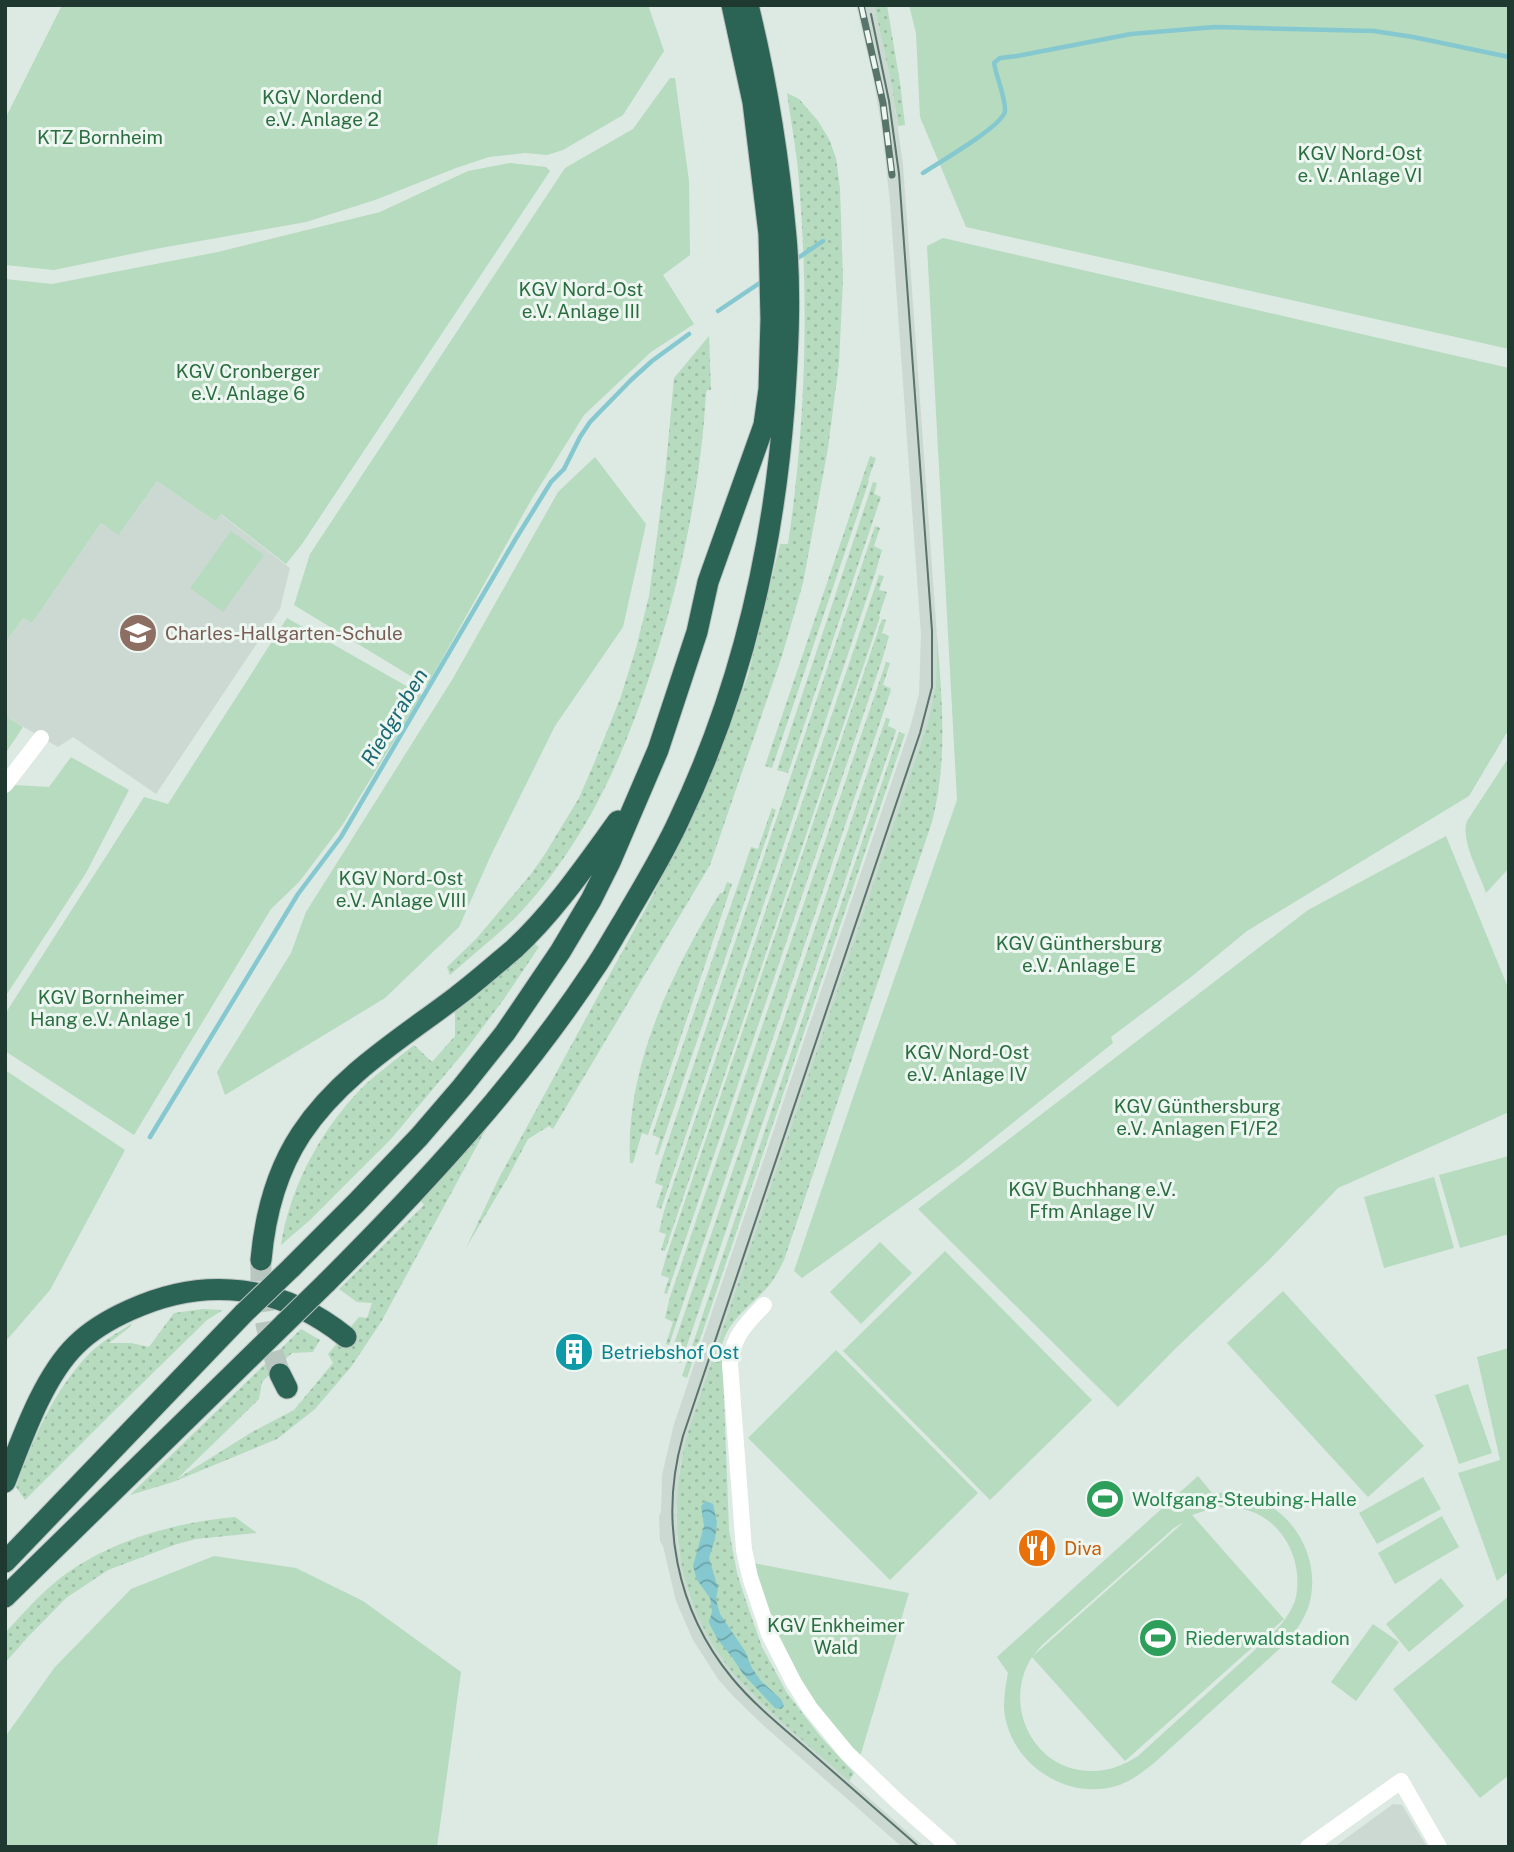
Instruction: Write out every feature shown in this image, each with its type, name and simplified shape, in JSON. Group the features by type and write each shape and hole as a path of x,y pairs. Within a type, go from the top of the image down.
{"highway":[{"path":"5,1597 326,1283 450,1155 525,1064 594,969 680,820 720,721 750,626 770,533 781,452 771,319 769,234 753,102 732,5"},
{"path":"5,1562 244,1313 419,1137 505,1033 560,952 610,863 658,751 697,632 708,582 777,388 789,318 785,227 777,152 748,5"},
{"path":"261,1260 265,1226 273,1194 290,1152 313,1118 359,1071 459,995 516,946 575,880 640,791"},
{"path":"5,1482 21,1440 57,1368 75,1345 96,1328 142,1304 194,1290 230,1289 284,1300 317,1316 346,1337"}],"street":[{"path":"5,785 41,738"},
{"path":"764,1305 742,1328 735,1340 730,1364 744,1550 759,1605 769,1634 794,1684 827,1729 864,1771 949,1847"},
{"path":"1308,1847 1401,1781 1439,1847"}],"shaded area":[{"path":"856,5 874,5 892,86 903,165 937,636 936,685 928,722 689,1429 680,1466 676,1514 678,1547 690,1598 722,1658 753,1695 924,1847 902,1847 763,1725 718,1679 693,1640 676,1601 660,1541 659,1516 662,1475 674,1424 910,728 919,694 921,635 890,202 873,77"},
{"name":"Charles-Hallgarten-Schule","path":"157,481 215,521 220,514 290,568 280,609 156,794 73,737 58,747 5,716 5,643 23,618 32,623 101,523 120,534"},
{"path":"1393,1804 1402,1805 1427,1847 1334,1847"}],"green space":[{"name":"KGV Nordend e.V. Anlage 2","path":"62,5 648,5 664,51 623,115 563,150 547,155 525,153 489,157 375,200 306,222 54,270 5,265 5,119"},
{"path":"874,5 887,5 905,125 898,126"},
{"name":"KGV Nord-Ost e. V. Anlage VI","path":"909,5 1509,5 1509,349 966,227 920,117 916,33"},
{"name":"KGV Nord-Ost e.V. Anlage III","path":"670,78 675,78 689,181 690,255 663,275 694,324 651,352 584,415 530,502 427,686 294,605 310,554 565,168 633,129"},
{"path":"787,93 799,99 818,121 836,158 840,188 843,279 839,363 828,448 803,583 782,656 710,865 553,1129 549,1126 528,1139 466,1248 499,1178 652,897 707,782 748,676 780,544 788,544 799,454 805,319 799,182"},
{"name":"KGV Cronberger e.V. Anlage 6","path":"510,163 546,167 550,171 302,544 286,564 221,514 215,521 157,481 119,535 101,523 32,623 23,618 5,643 5,279 52,284 218,252 380,212 468,171"},
{"path":"943,238 1509,368 1509,729 1469,796 1247,931 1111,1037 1113,1043 960,1165 802,1278 794,1271 957,800 927,246"},
{"path":"709,336 711,390 706,393 700,461 689,528 665,627 626,740 589,818 553,873 514,919 450,975 447,967 476,939 545,854 579,798 595,761 620,699 649,596 665,476 674,378"},
{"path":"870,456 876,458 869,481 772,768 765,766"},
{"name":"KGV Nord-Ost e.V. Anlage VIII","path":"595,457 646,524 623,627 555,726 491,855 459,927 385,998 225,1095 217,1072 291,953 306,912 452,680 558,492"},
{"path":"873,482 877,483 874,494 881,497 788,773 777,770"},
{"path":"875,526 880,528 874,546 882,550 875,574 661,1209 656,1207 663,1186 655,1183 661,1162"},
{"path":"231,531 264,555 223,612 190,588"},
{"path":"879,575 884,576 879,590 887,592 880,617 665,1251 661,1250 666,1234 659,1232 664,1211"},
{"name":"KGV Bornheimer Hang e.V. Anlage 1","path":"287,618 422,695 343,824 299,882 271,909 134,1135 5,1051 5,1014 144,797 168,804"},
{"path":"882,619 886,620 882,633 889,636 882,660 667,1294 664,1293 669,1278 661,1275 667,1254"},
{"path":"937,636 942,753 932,822 784,1260 769,1286 728,1330 722,1346 729,1530 737,1573 762,1647 787,1693 820,1736 854,1773 849,1781 767,1709 720,1655 703,1626 681,1564 677,1497 689,1429 928,722 936,685"},
{"path":"886,662 890,663 883,685 891,690 669,1345 666,1344 673,1322 665,1318 670,1297"},
{"path":"5,716 23,727 5,754"},
{"path":"886,718 890,719 888,726 896,731 681,1363 677,1362 679,1355 672,1353 673,1347"},
{"path":"899,732 905,734 687,1378 682,1376"},
{"path":"71,757 129,790 86,873 5,997 5,795 13,785 49,787"},
{"path":"1509,757 1509,868 1486,893 1468,847 1467,821"},
{"path":"772,808 776,810 658,1155 655,1154 660,1138 652,1135 751,847 758,849"},
{"path":"1446,836 1509,990 1509,1112 1338,1188 1268,1261 1118,1407 918,1209 1308,910"},
{"path":"727,882 732,884 648,1135 642,1133 633,1163 630,1163 630,1127 635,1091 655,1022 685,955"},
{"path":"532,942 539,947 464,1052 391,1139 310,1220 281,1245 292,1200 301,1178 337,1117 368,1082 414,1045 432,1062 455,1036 455,1012"},
{"path":"5,1070 125,1150 50,1290 5,1342"},
{"path":"492,1118 381,1322 351,1367 315,1409 277,1439 173,1482 130,1495 301,1329 320,1340 313,1352 292,1353 262,1382 259,1399 177,1479 252,1432 294,1410 333,1363 328,1354 359,1317 367,1318 372,1303 357,1302 339,1289 424,1205 420,1200"},
{"path":"1509,1156 1509,1234 1460,1248 1439,1175"},
{"path":"1434,1177 1454,1248 1384,1268 1364,1197"},
{"path":"880,1242 912,1273 861,1324 830,1292"},
{"path":"945,1251 1092,1400 990,1500 843,1351"},
{"path":"1283,1291 1424,1446 1368,1497 1227,1343"},
{"path":"203,1309 223,1310 207,1320 25,1500 16,1487 29,1451 54,1400 88,1355 132,1323 109,1343 131,1343 149,1347 174,1313"},
{"path":"1509,1348 1509,1571 1497,1581 1458,1473 1500,1460 1477,1357"},
{"path":"836,1350 978,1493 890,1580 748,1438"},
{"path":"1468,1384 1492,1453 1459,1464 1435,1395"},
{"name":"Riederwaldstadion","path":"1198,1476 1212,1493 1239,1494 1257,1499 1273,1508 1298,1534 1306,1551 1311,1568 1309,1605 1290,1639 1153,1764 1116,1786 1098,1789 1063,1784 1033,1766 1021,1753 1012,1738 1005,1715 1008,1673 997,1657","holes":["1216,1507 1237,1508 1265,1518 1285,1539 1296,1567 1297,1582 1296,1597 1289,1614 1269,1637 1138,1756 1116,1767 1098,1771 1071,1768 1054,1760 1039,1748 1022,1714 1020,1695 1023,1676 1032,1657 1125,1761 1284,1619 1192,1515","1184,1522 1033,1656 1042,1645"]},
{"path":"1423,1477 1441,1509 1377,1544 1359,1513"},
{"path":"1442,1516 1459,1547 1395,1584 1378,1553"},
{"path":"235,1517 257,1533 196,1539 108,1570 66,1598 5,1663 5,1633 48,1589 82,1563 123,1543 168,1528"},
{"path":"214,1556 296,1568 363,1601 461,1672 437,1847 5,1847 5,1737 55,1667 131,1589"},
{"name":"KGV Enkheimer Wald","path":"753,1563 909,1593 859,1760 826,1723 775,1640"},
{"path":"1441,1578 1464,1606 1409,1652 1386,1624"},
{"path":"1509,1596 1509,1775 1480,1798 1393,1689"},
{"path":"1373,1624 1399,1642 1356,1701 1331,1682"}],"water":[{"path":"706,1501 713,1504 717,1522 709,1558 718,1588 716,1600 720,1614 761,1681 781,1699 784,1706 781,1709 775,1708 743,1674 709,1623 712,1611 710,1598 697,1580 693,1566 704,1526 701,1506"}],"waterway":[{"name":"Riedgraben","path":"923,173 982,135 1002,118 1005,106 994,63 1000,58 1131,34 1215,27 1374,31 1509,57"},
{"name":"Riedgraben","path":"795,260 823,241"},
{"name":"Riedgraben","path":"718,311 764,280"},
{"name":"Riedgraben","path":"150,1137 298,894 341,837 515,540 551,482 564,469 590,422 652,361 689,334"}],"tunnel":[{"path":"261,1260 265,1318 280,1374"}],"tram line":[{"path":"871,14 889,101 899,174 932,631 932,687 920,733 683,1436 676,1468 673,1532 686,1594 697,1623 732,1678 772,1718 919,1847"}],"railway":[{"path":"861,5 883,103 892,175"}],"place":[{"name":"Charles-Hallgarten-Schule","path":"138,633"},
{"name":"Betriebshof Ost","path":"574,1352"},
{"name":"Wolfgang-Steubing-Halle","path":"1105,1499"},
{"name":"Diva","path":"1037,1548"},
{"name":"Riederwaldstadion","path":"1158,1638"}],"park label":[{"name":"KTZ Bornheim","path":"100,137"},
{"name":"KGV Günthersburg e.V. Anlage E","path":"1079,954"},
{"name":"KGV Nord-Ost e.V. Anlage IV","path":"967,1063"},
{"name":"KGV Günthersburg e.V. Anlagen F1/F2","path":"1197,1117"},
{"name":"KGV Buchhang e.V. Ffm Anlage IV","path":"1092,1200"}]}
